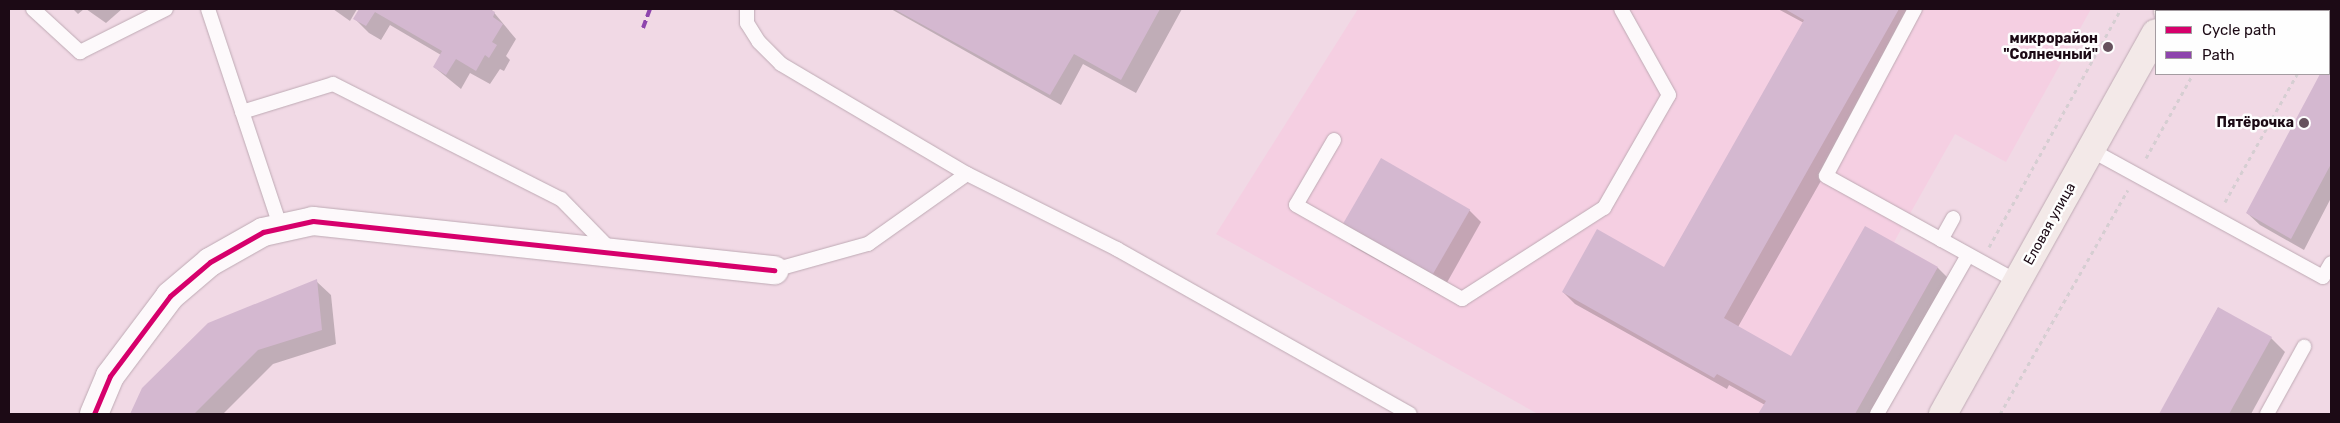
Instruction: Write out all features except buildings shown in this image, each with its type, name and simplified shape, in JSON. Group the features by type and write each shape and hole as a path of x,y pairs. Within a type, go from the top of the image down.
{"main road":[{"name":"Еловая улица","path":"1943,414 2155,35"}],"street":[{"path":"94,414 110,376 170,296 210,262 263,232 313,220 774,270"}],"lane":[{"path":"33,9 80,52 166,9"},
{"path":"208,9 281,228"},
{"path":"747,9 747,23 759,42 781,64 967,174 1117,249 1410,414"},
{"path":"1334,140 1296,205 1462,299 1604,208 1669,94 1621,9"},
{"path":"1915,9 1826,176 2018,282"},
{"path":"242,112 334,84 561,200 615,253"},
{"path":"2091,150 2323,278 2331,263"},
{"path":"774,270 868,244 967,174"},
{"path":"1941,240 1953,218"},
{"path":"1878,414 1968,255"},
{"path":"2267,414 2304,347"}],"path":[{"path":"1981,262 2121,9"},
{"path":"2000,414 2192,75"},
{"path":"2217,218 2296,75"}],"shaded area":[{"path":"1358,9 2091,9 2006,162 1955,134 1894,242 1938,267 1855,414 1538,414 1216,234"}],"marked path":[{"path":"643,28 650,9"}],"cycle path":[{"path":"94,414 110,376 170,296 210,262 263,232 313,221 774,270"}],"place":[{"name":"микрорайон \"Солнечный\"","path":"2108,47"},
{"name":"Пятёрочка","path":"2304,123"}]}
